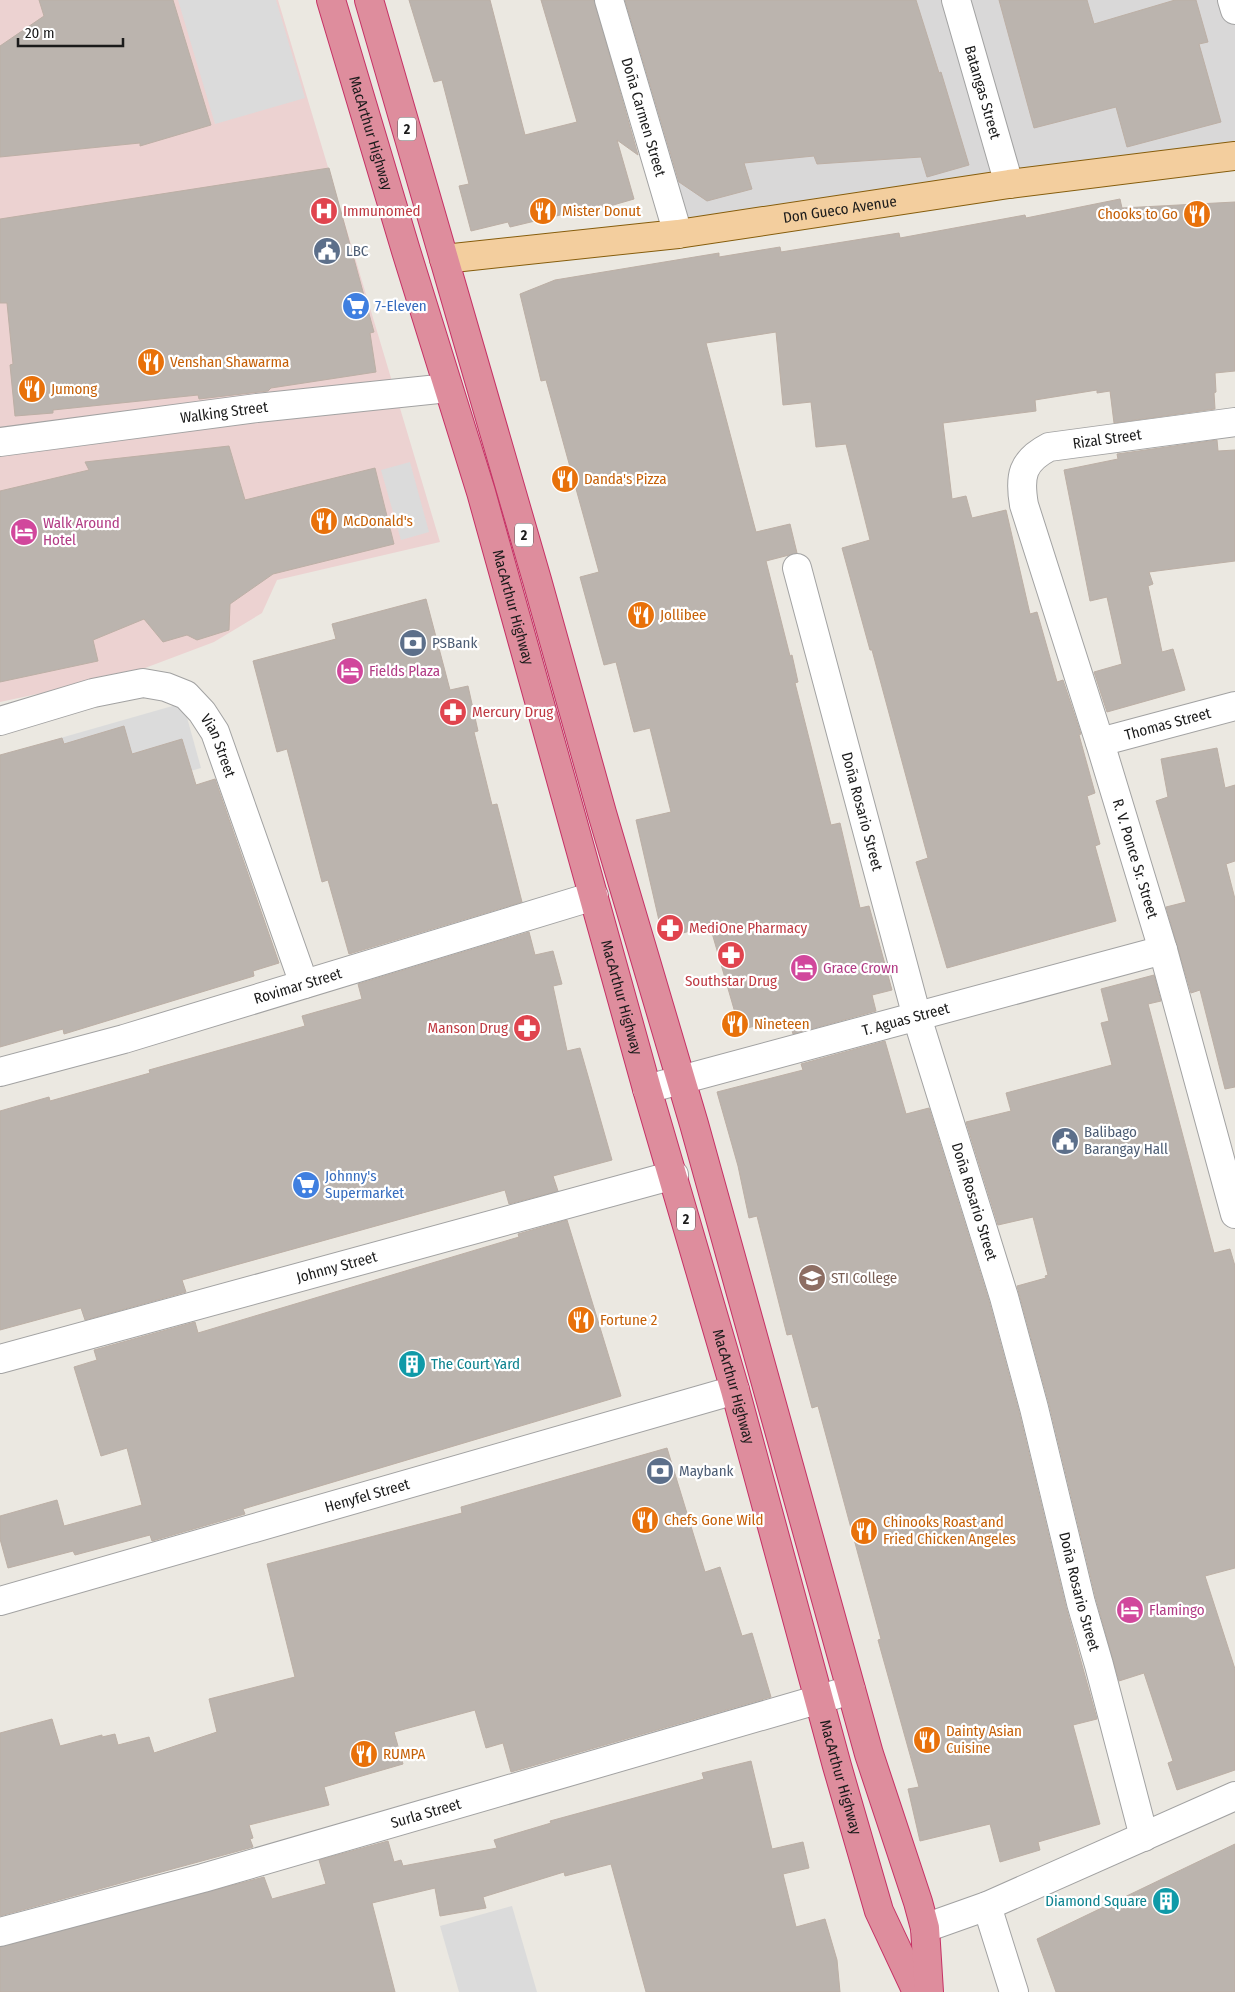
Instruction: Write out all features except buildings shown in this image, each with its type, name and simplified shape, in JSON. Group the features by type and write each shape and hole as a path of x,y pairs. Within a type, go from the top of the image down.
{"highway":[{"name":"MacArthur Highway","path":"331,0 448,388 482,492 489,523 648,1089 674,1175 879,1911 917,1992"},
{"name":"MacArthur Highway","path":"370,0 566,680 602,813 681,1080 869,1754 925,1928 929,1992"}],"main road":[{"name":"Don Gueco Avenue","path":"444,259 678,234 1009,184 1235,156"}],"street":[{"name":"Doña Carmen Street","path":"609,0 678,234"},
{"name":"Batangas Street","path":"956,0 1009,184"},
{"path":"1232,0 1235,10"},
{"name":"Walking Street","path":"0,442 257,408 448,388"},
{"name":"Rizal Street","path":"1024,505 1022,475 1028,462 1038,453 1049,447 1235,422"},
{"name":"R. V. Ponce Sr. Street","path":"1024,505 1100,742 1163,950 1235,1214"},
{"name":"Doña Rosario Street","path":"797,568 917,1017 1004,1297 1034,1408 1081,1603 1144,1837"},
{"name":"Vian Street","path":"0,721 93,693 143,683 166,687 186,695 202,712 215,732 304,984"},
{"name":"Thomas Street","path":"1100,742 1235,706"},
{"name":"Rovimar Street","path":"0,1072 124,1038 594,896"},
{"name":"T. Aguas Street","path":"648,1089 1163,950"},
{"name":"Johnny Street","path":"0,1359 674,1175"},
{"name":"Henyfel Street","path":"0,1601 734,1390"},
{"name":"Surla Street","path":"0,1932 203,1878 851,1690"},
{"path":"925,1928 987,1906 1235,1796"},
{"path":"987,1906 1014,1992"}],"shaded area":[{"path":"0,0 278,0 440,542 277,580 262,613 214,642 131,674 0,702"},
{"path":"178,0 276,0 305,98 215,124"},
{"path":"620,0 1235,0 1235,143 685,218"},
{"path":"410,462 429,532 401,540 381,470"},
{"path":"183,703 201,768 68,806 50,741"},
{"path":"512,1906 537,1992 459,1992 440,1926"}],"place":[{"name":"Immunomed","path":"324,211"},
{"name":"Mister Donut","path":"543,211"},
{"name":"Chooks to Go","path":"1197,214"},
{"name":"LBC","path":"327,251"},
{"name":"7-Eleven","path":"356,306"},
{"name":"Venshan Shawarma","path":"151,362"},
{"name":"Jumong","path":"32,389"},
{"name":"Danda's Pizza","path":"565,479"},
{"name":"McDonald's","path":"324,521"},
{"name":"Walk Around Hotel","path":"24,532"},
{"name":"Jollibee","path":"641,615"},
{"name":"PSBank","path":"413,643"},
{"name":"Fields Plaza","path":"350,671"},
{"name":"Mercury Drug","path":"453,712"},
{"name":"MediOne Pharmacy","path":"670,928"},
{"name":"Southstar Drug","path":"731,955"},
{"name":"Grace Crown","path":"804,968"},
{"name":"Nineteen","path":"735,1024"},
{"name":"Manson Drug","path":"527,1028"},
{"name":"Balibago Barangay Hall","path":"1065,1141"},
{"name":"Johnny's Supermarket","path":"306,1185"},
{"name":"STI College","path":"812,1278"},
{"name":"Fortune 2","path":"581,1320"},
{"name":"The Court Yard","path":"412,1364"},
{"name":"Maybank","path":"660,1471"},
{"name":"Chefs Gone Wild","path":"645,1520"},
{"name":"Chinooks Roast and Fried Chicken Angeles","path":"864,1531"},
{"name":"Flamingo","path":"1130,1610"},
{"name":"Dainty Asian Cuisine","path":"927,1740"},
{"name":"RUMPA","path":"364,1754"},
{"name":"Diamond Square","path":"1166,1901"}]}
